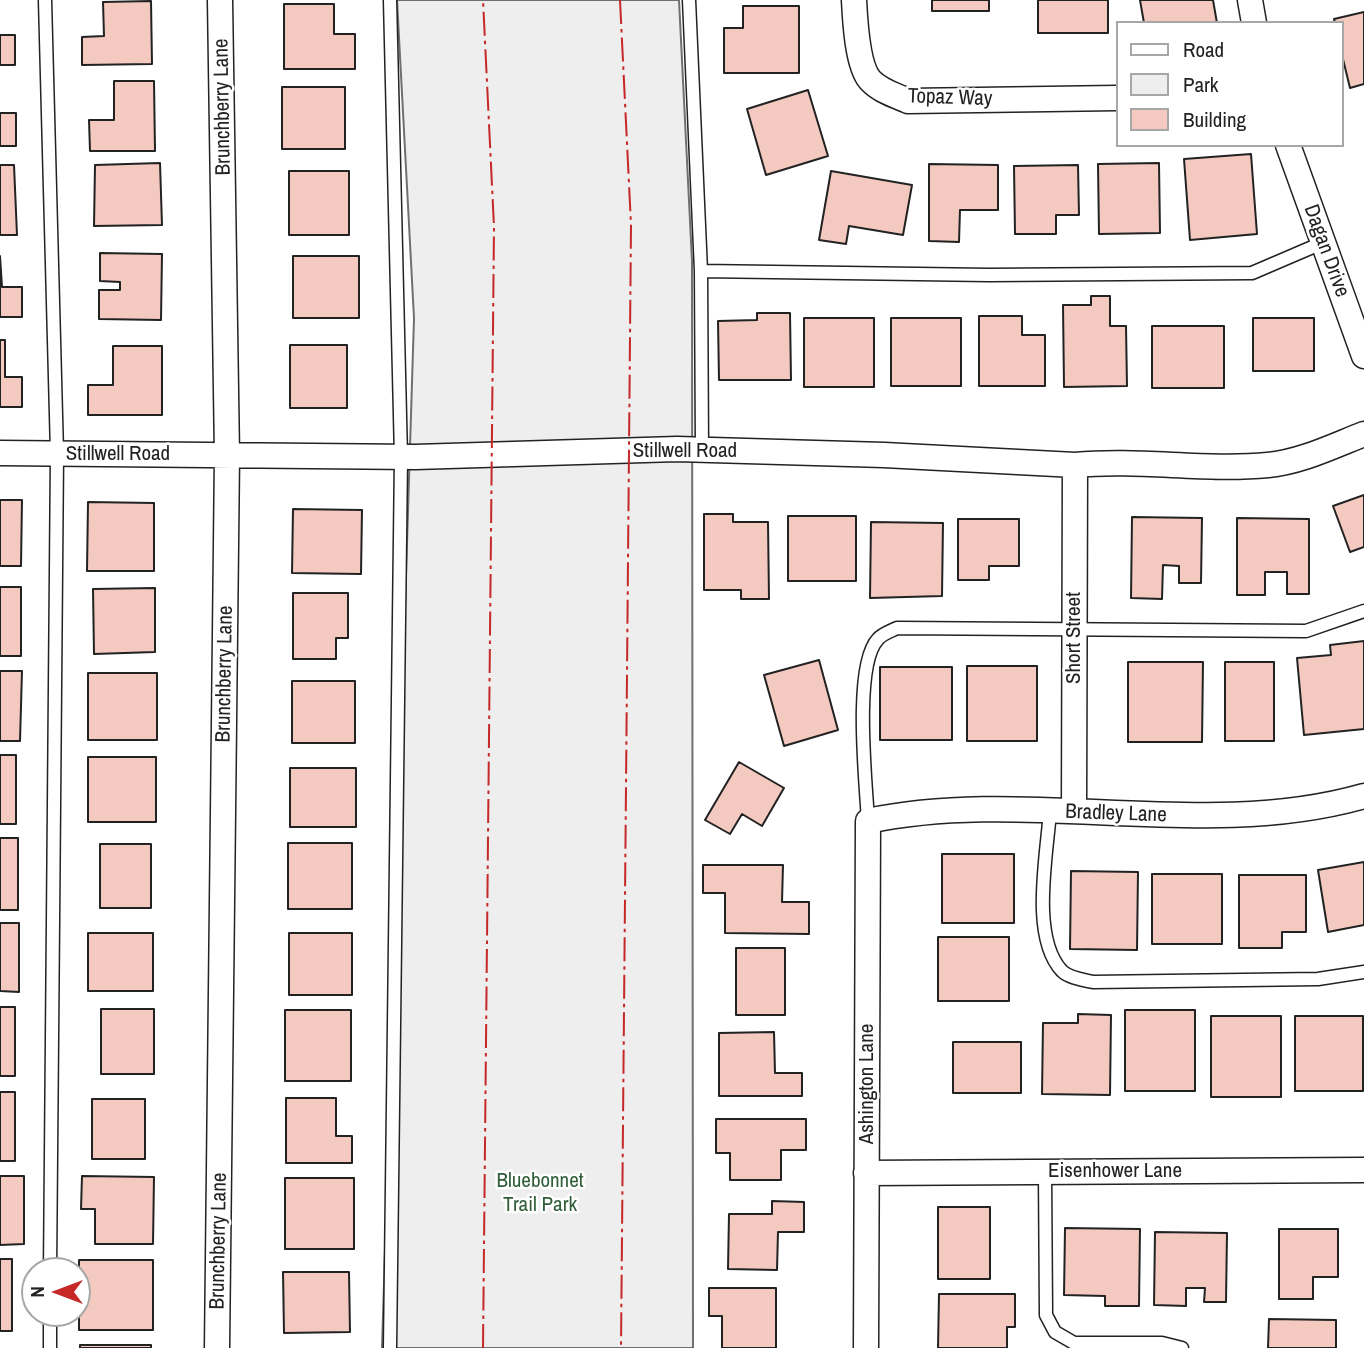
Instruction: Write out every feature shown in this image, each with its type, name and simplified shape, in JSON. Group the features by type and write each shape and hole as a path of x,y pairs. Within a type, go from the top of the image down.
{"street":[{"name":"Brunchberry Lane","path":"218,1348 227,455 220,0"},
{"name":"Topaz Way","path":"853,0 856,34 868,78 885,91 908,101 1116,98"},
{"path":"1250,0 1254,21"},
{"name":"Dagan Drive","path":"1289,147 1364,356"},
{"name":"Stillwell Road","path":"0,453 401,457 702,450 1075,465 1103,462 1268,465 1317,453 1364,434"},
{"name":"Short Street","path":"1062,811 1074,630 1075,465"},
{"name":"Bradley Lane","path":"868,821 912,811 1062,811 1172,817 1274,811 1340,803 1364,796"},
{"name":"Ashington Lane","path":"866,1348 868,821"},
{"name":"Eisenhower Lane","path":"866,1173 1364,1170"}],"lane":[{"path":"45,0 57,453 50,1257"},
{"path":"390,0 401,457 390,1348"},
{"path":"689,0 701,271 702,450"},
{"path":"701,271 989,275 1252,273 1322,243"},
{"path":"868,821 864,685 868,656 878,638 897,628 1306,631 1364,611"},
{"path":"1062,811 1043,919 1050,954 1064,974 1093,982 1318,979 1364,972"},
{"path":"1045,1172 1046,1314 1055,1332 1073,1343 1162,1343 1182,1348"},
{"path":"50,1327 50,1348"}],"green space":[{"name":"Bluebonnet Trail Park","path":"397,0 679,0 692,261 693,1348 382,1348 414,318"}],"building":[{"path":"932,0 989,0 989,11 932,11"},
{"path":"1038,0 1108,0 1108,33 1038,33"},
{"path":"1140,0 1213,0 1217,21 1144,21"},
{"path":"151,1 152,64 82,65 82,37 104,36 103,2"},
{"path":"284,4 334,4 334,34 355,34 355,69 284,69"},
{"path":"743,6 799,6 799,73 724,73 724,28 743,28"},
{"path":"1364,12 1364,84 1350,88 1343,59 1343,21 1334,19"},
{"path":"0,35 15,35 15,65 0,65"},
{"path":"114,81 154,81 155,151 90,151 89,120 114,120"},
{"path":"282,87 345,87 345,149 282,149"},
{"path":"808,90 828,156 766,175 747,109"},
{"path":"0,113 16,113 16,146 0,146"},
{"path":"1251,154 1257,234 1190,240 1184,159"},
{"path":"160,163 162,225 94,226 95,165"},
{"path":"1159,163 1160,233 1099,234 1098,164"},
{"path":"929,164 998,165 998,210 960,210 959,242 929,241"},
{"path":"0,165 14,165 17,235 0,235"},
{"path":"1078,165 1079,215 1056,215 1056,234 1015,234 1014,166"},
{"path":"289,171 349,171 349,235 289,235"},
{"path":"831,171 912,185 903,235 849,226 846,244 819,240"},
{"path":"100,253 162,254 161,320 99,319 99,290 120,290 120,282 100,281"},
{"path":"0,256 2,287 22,287 22,317 0,317"},
{"path":"293,256 359,256 359,318 293,318"},
{"path":"1091,296 1110,296 1110,326 1126,326 1127,386 1064,387 1063,305 1091,305"},
{"path":"757,313 790,313 791,380 719,380 718,321 757,320"},
{"path":"979,316 1022,316 1022,335 1045,335 1045,386 979,386"},
{"path":"804,318 874,318 874,387 804,387"},
{"path":"891,318 961,318 961,386 891,386"},
{"path":"1253,318 1314,318 1314,371 1253,371"},
{"path":"1152,326 1224,326 1224,388 1152,388"},
{"path":"0,340 5,340 5,377 22,377 22,407 0,407"},
{"path":"290,345 347,345 347,408 290,408"},
{"path":"113,346 162,346 162,415 88,415 88,385 113,385"},
{"path":"1364,495 1364,547 1350,552 1333,506"},
{"path":"0,500 22,500 21,566 0,566"},
{"path":"88,502 154,503 154,571 87,571"},
{"path":"293,509 362,510 361,574 292,573"},
{"path":"704,514 733,514 733,522 768,522 769,599 741,599 741,590 704,590"},
{"path":"788,516 856,516 856,581 788,581"},
{"path":"1132,517 1202,518 1201,583 1179,583 1179,566 1163,565 1162,599 1131,598"},
{"path":"1237,518 1309,519 1309,594 1287,594 1287,572 1265,572 1265,595 1237,595"},
{"path":"958,519 1019,519 1019,566 989,566 989,580 958,580"},
{"path":"871,522 943,523 942,596 870,598"},
{"path":"0,587 21,587 21,656 0,656"},
{"path":"155,588 155,652 94,654 93,589"},
{"path":"293,593 348,593 348,638 336,638 336,659 293,659"},
{"path":"1364,641 1364,729 1304,735 1297,658 1331,655 1330,645"},
{"path":"819,660 838,730 784,746 764,675"},
{"path":"1128,662 1203,662 1202,742 1128,742"},
{"path":"1225,662 1274,662 1274,741 1225,741"},
{"path":"967,666 1037,666 1037,741 967,741"},
{"path":"880,667 952,667 952,740 880,740"},
{"path":"0,671 22,671 20,741 0,741"},
{"path":"88,673 157,673 157,740 88,740"},
{"path":"292,681 355,681 355,743 292,743"},
{"path":"0,755 16,755 16,824 0,824"},
{"path":"88,757 156,757 156,822 88,822"},
{"path":"739,762 784,788 762,826 742,814 730,834 705,820"},
{"path":"290,768 356,768 356,827 290,827"},
{"path":"0,838 18,838 18,910 0,910"},
{"path":"288,843 352,843 352,909 288,909"},
{"path":"100,844 151,844 151,908 100,908"},
{"path":"942,854 1014,854 1014,923 942,923"},
{"path":"1364,862 1364,925 1328,932 1318,870"},
{"path":"703,865 783,865 782,902 809,902 809,934 725,933 725,893 703,893"},
{"path":"1071,871 1138,872 1137,950 1070,949"},
{"path":"1152,874 1222,874 1222,944 1152,944"},
{"path":"1239,875 1306,875 1306,932 1282,932 1282,948 1239,948"},
{"path":"0,923 19,923 19,992 0,991"},
{"path":"88,933 153,933 153,991 88,991"},
{"path":"289,933 352,933 352,995 289,995"},
{"path":"938,937 1009,937 1009,1001 938,1001"},
{"path":"736,948 785,948 785,1015 736,1015"},
{"path":"0,1007 15,1007 15,1076 0,1076"},
{"path":"101,1009 154,1009 154,1074 101,1074"},
{"path":"285,1010 351,1010 351,1081 285,1081"},
{"path":"1125,1010 1195,1010 1195,1091 1125,1091"},
{"path":"1078,1014 1111,1015 1110,1095 1042,1094 1043,1023 1078,1023"},
{"path":"1211,1016 1281,1016 1281,1097 1211,1097"},
{"path":"1295,1016 1363,1016 1363,1091 1295,1091"},
{"path":"774,1032 775,1073 802,1073 802,1096 719,1096 719,1033"},
{"path":"953,1042 1021,1042 1021,1093 953,1093"},
{"path":"0,1092 15,1092 15,1161 0,1161"},
{"path":"286,1098 336,1098 336,1136 352,1136 352,1163 286,1163"},
{"path":"92,1099 145,1099 145,1159 92,1159"},
{"path":"716,1119 806,1119 806,1150 781,1150 781,1180 730,1180 730,1153 716,1153"},
{"path":"0,1176 24,1176 24,1244 0,1245"},
{"path":"82,1176 154,1177 153,1244 95,1244 95,1209 81,1209"},
{"path":"285,1178 354,1178 354,1249 285,1249"},
{"path":"772,1201 804,1202 804,1232 778,1232 777,1270 728,1269 729,1214 772,1214"},
{"path":"938,1207 990,1207 990,1279 938,1279"},
{"path":"1065,1228 1140,1229 1139,1306 1105,1306 1105,1296 1064,1295"},
{"path":"1279,1229 1338,1229 1338,1277 1313,1277 1313,1299 1279,1299"},
{"path":"1155,1232 1227,1233 1226,1302 1204,1302 1205,1288 1186,1288 1186,1306 1154,1305"},
{"path":"0,1259 12,1259 12,1331 0,1331"},
{"path":"91,1260 153,1260 153,1330 79,1330 79,1327 91,1327"},
{"path":"283,1272 349,1272 350,1332 284,1333"},
{"path":"709,1288 776,1288 776,1348 722,1348 722,1316 709,1316"},
{"path":"939,1294 1015,1294 1015,1327 1007,1327 1007,1348 938,1348"},
{"path":"1269,1319 1336,1320 1336,1348 1268,1348"},
{"path":"80,1345 151,1345 151,1348 80,1348"}],"power":[{"path":"483,0 494,227 483,1348"},
{"path":"620,0 631,225 621,1348"}]}
